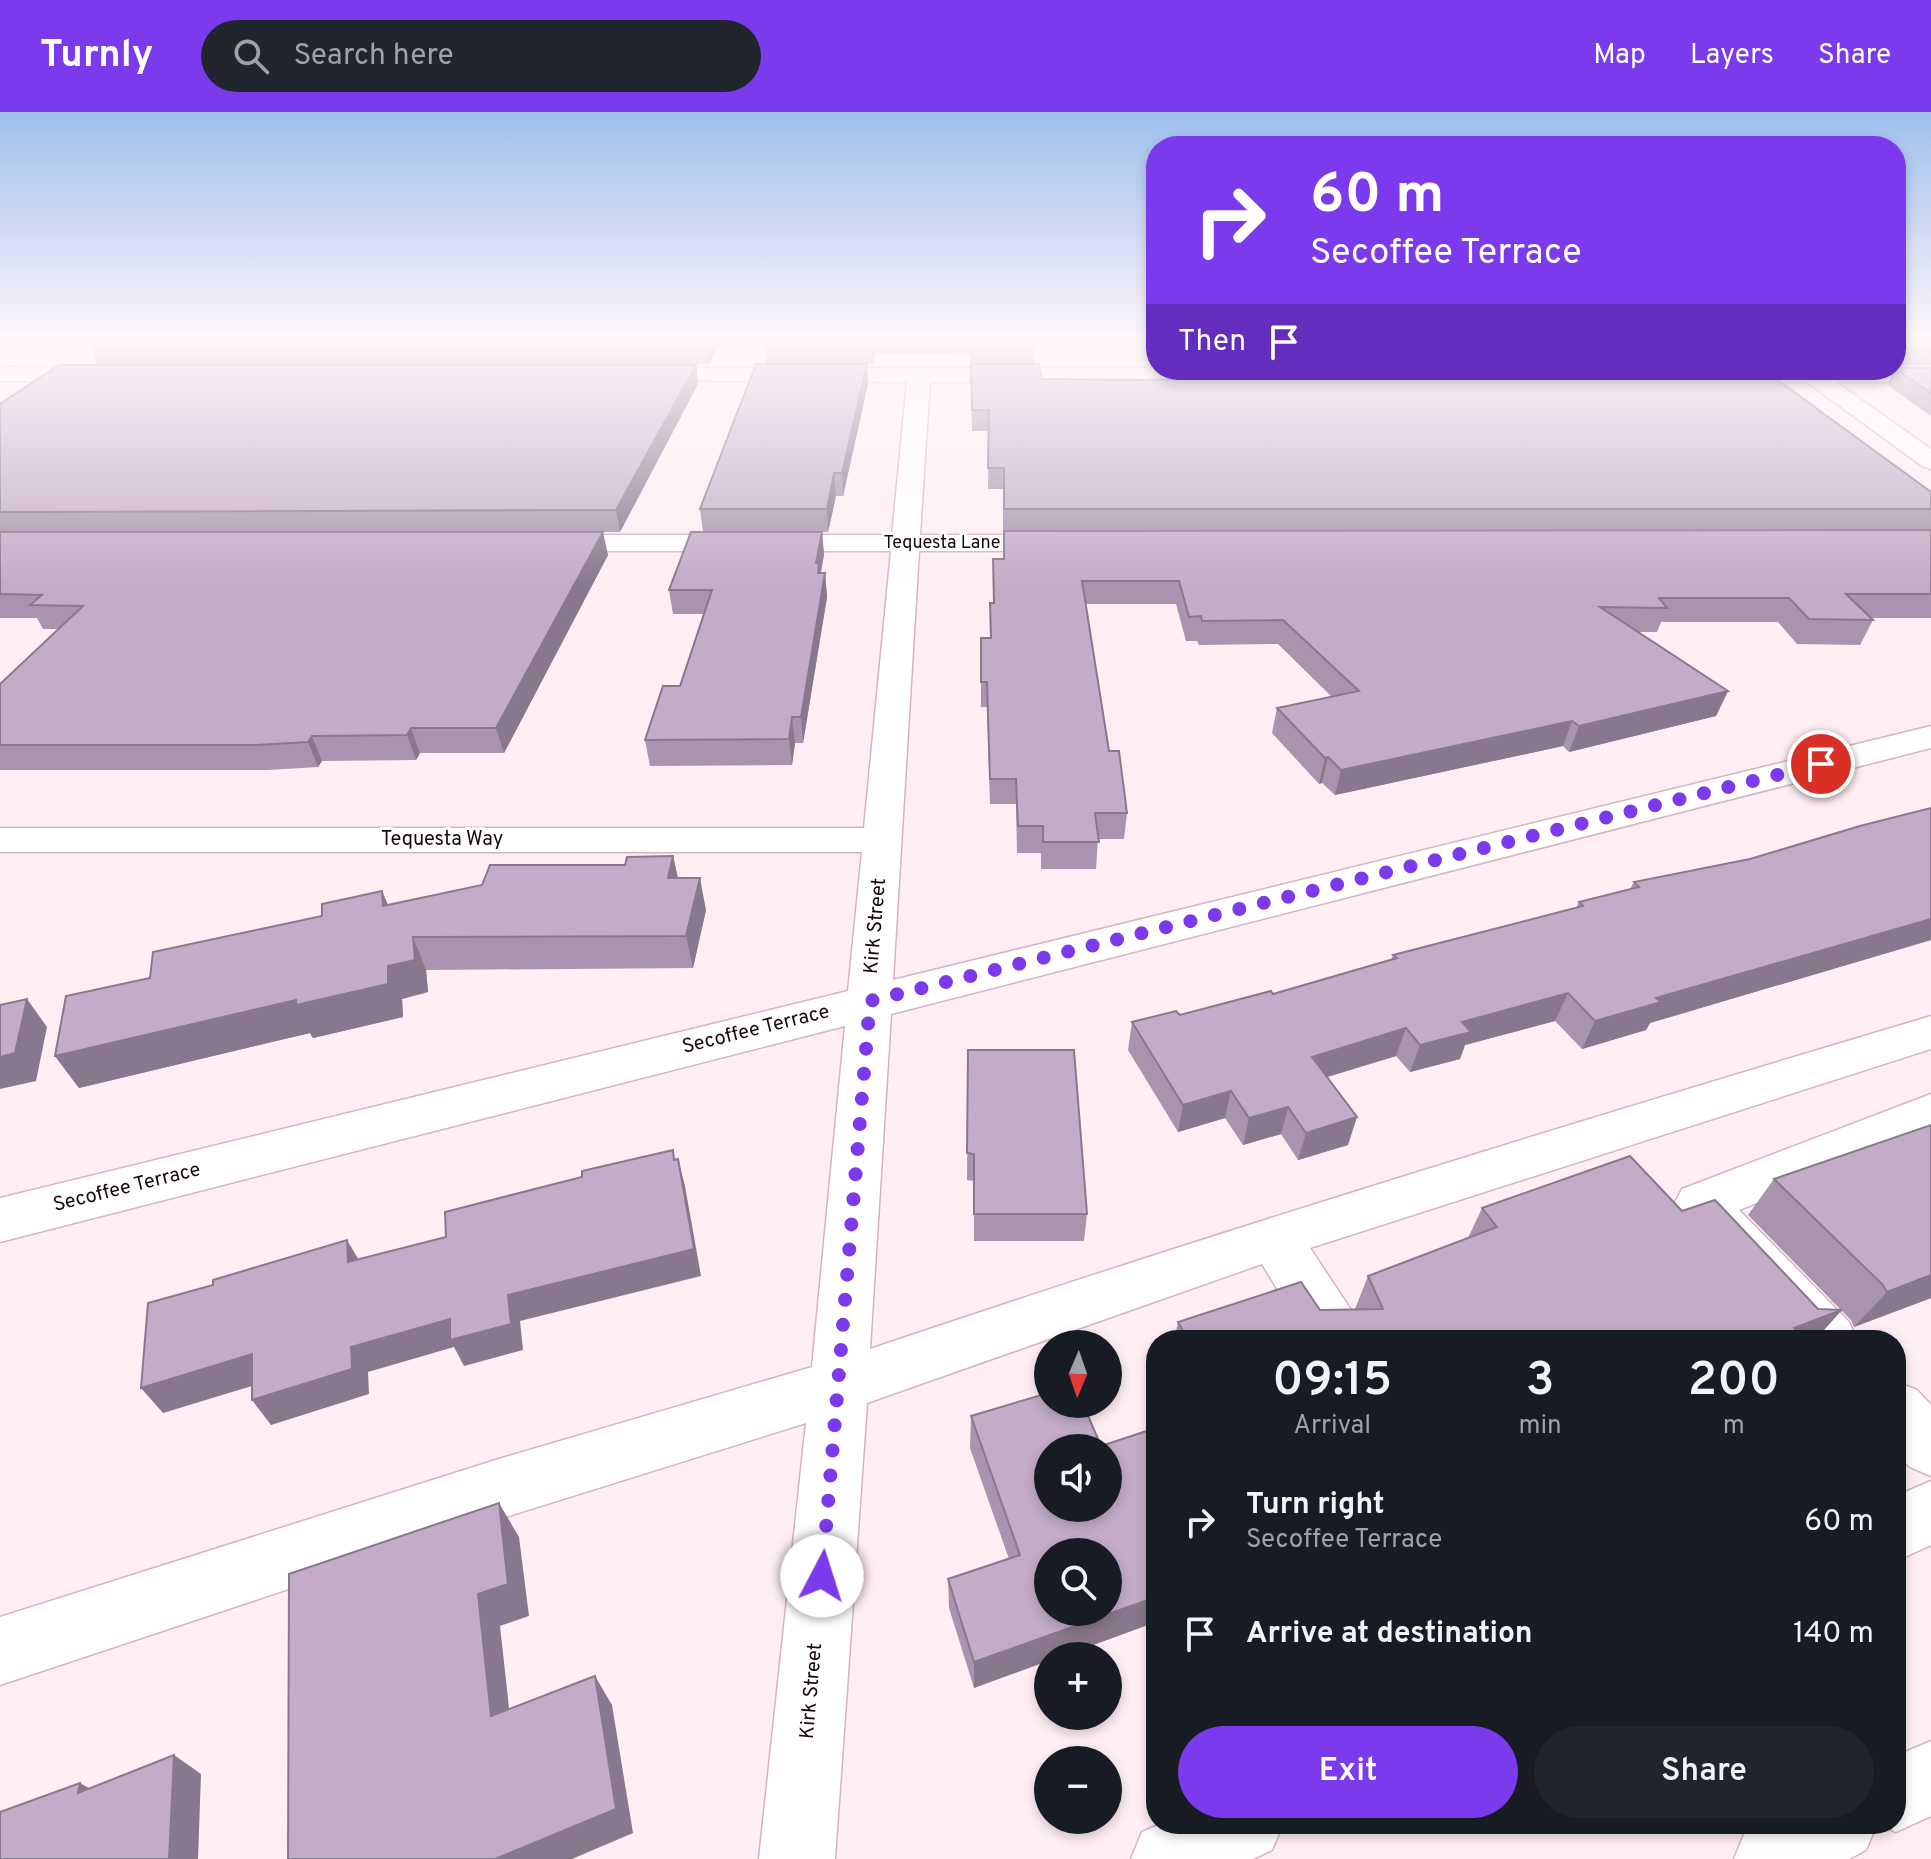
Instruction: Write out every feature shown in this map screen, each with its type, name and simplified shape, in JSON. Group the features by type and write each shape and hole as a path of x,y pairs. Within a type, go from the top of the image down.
{"main road":[{"name":"Kirk Street","path":"797,1859 839,1386 915,423"},
{"path":"1872,423 1931,461"},
{"name":"Tequesta Lane","path":"524,543 1085,543"},
{"name":"Secoffee Terrace","path":"0,1220 1931,737"},
{"name":"Tequesta Way","path":"0,840 883,840"},
{"path":"0,1651 502,1488 839,1386 1274,1238 1931,1032"},
{"path":"1820,1330 1700,1204 1931,1113"},
{"path":"1274,1238 1333,1330"},
{"path":"1906,1421 1931,1447"},
{"path":"1906,1524 1931,1512"},
{"path":"1906,1790 1931,1777"},
{"path":"1169,1859 1224,1834"},
{"path":"1772,1859 1821,1834"}],"building":[{"path":"0,423 664,423 616,510 0,512"},
{"path":"733,423 854,423 842,473 834,473 827,509 700,509"},
{"path":"989,423 1836,423 1931,492 1931,509 1004,509 1004,468 988,468"},
{"path":"1931,530 1931,594 1846,594 1873,620 1809,619 1789,598 1659,598 1667,608 1600,607 1728,691 1579,726 1572,721 1341,770 1328,757 1325,758 1277,708 1359,691 1283,620 1202,621 1201,616 1189,617 1179,581 1082,581 1109,751 1119,751 1127,813 1095,813 1099,842 1043,842 1043,826 1018,826 1016,779 990,779 987,682 981,682 981,638 991,638 993,559 1004,559 1004,531"},
{"path":"0,532 603,532 496,728 411,728 407,735 312,736 308,742 256,745 0,745 0,684 83,606 30,605 42,595 0,594"},
{"path":"691,532 822,532 816,563 819,563 818,573 825,573 801,717 792,717 789,739 645,740 663,686 680,686 712,590 669,590"},
{"path":"1931,808 1931,919 1656,998 1661,1002 1595,1021 1568,993 1462,1022 1471,1032 1420,1045 1406,1028 1312,1057 1357,1117 1306,1133 1288,1107 1249,1118 1231,1091 1183,1105 1132,1022 1176,1011 1180,1015 1271,991 1273,994 1397,958 1393,955 1583,906 1579,902 1639,887 1634,882 1750,859"},
{"path":"673,856 668,878 700,878 686,936 413,937 415,960 388,966 388,984 296,1005 296,1000 55,1056 66,996 150,978 153,952 322,916 322,904 382,891 383,906 482,885 490,865 625,865 627,857"},
{"path":"27,999 15,1053 0,1057 0,1005"},
{"path":"968,1050 1074,1050 1087,1214 974,1214 974,1154 967,1153"},
{"path":"1931,1125 1931,1275 1887,1292 1774,1179"},
{"path":"673,1150 674,1160 678,1159 694,1249 508,1295 511,1324 450,1340 450,1319 351,1347 352,1369 252,1400 252,1354 141,1388 148,1303 213,1285 213,1280 347,1240 348,1262 446,1237 445,1212 582,1177 582,1171"},
{"path":"1630,1156 1682,1211 1715,1200 1818,1309 1842,1310 1794,1328 1796,1330 1182,1330 1178,1322 1301,1282 1320,1310 1383,1309 1368,1276 1497,1227 1482,1208"},
{"path":"1034,1397 1034,1418 1089,1418 1096,1434 1034,1434 1034,1522 1122,1522 1122,1439 1146,1431 1146,1601 1122,1609 1122,1538 1034,1538 1034,1626 1075,1626 974,1662 948,1579 1020,1555 971,1416"},
{"path":"499,1503 508,1584 478,1594 491,1716 595,1676 616,1809 495,1859 288,1859 289,1574"},
{"path":"174,1755 169,1859 0,1859 0,1812 80,1783 78,1793"}],"route":[{"path":"822,1576 870,1001 1821,764"}]}
